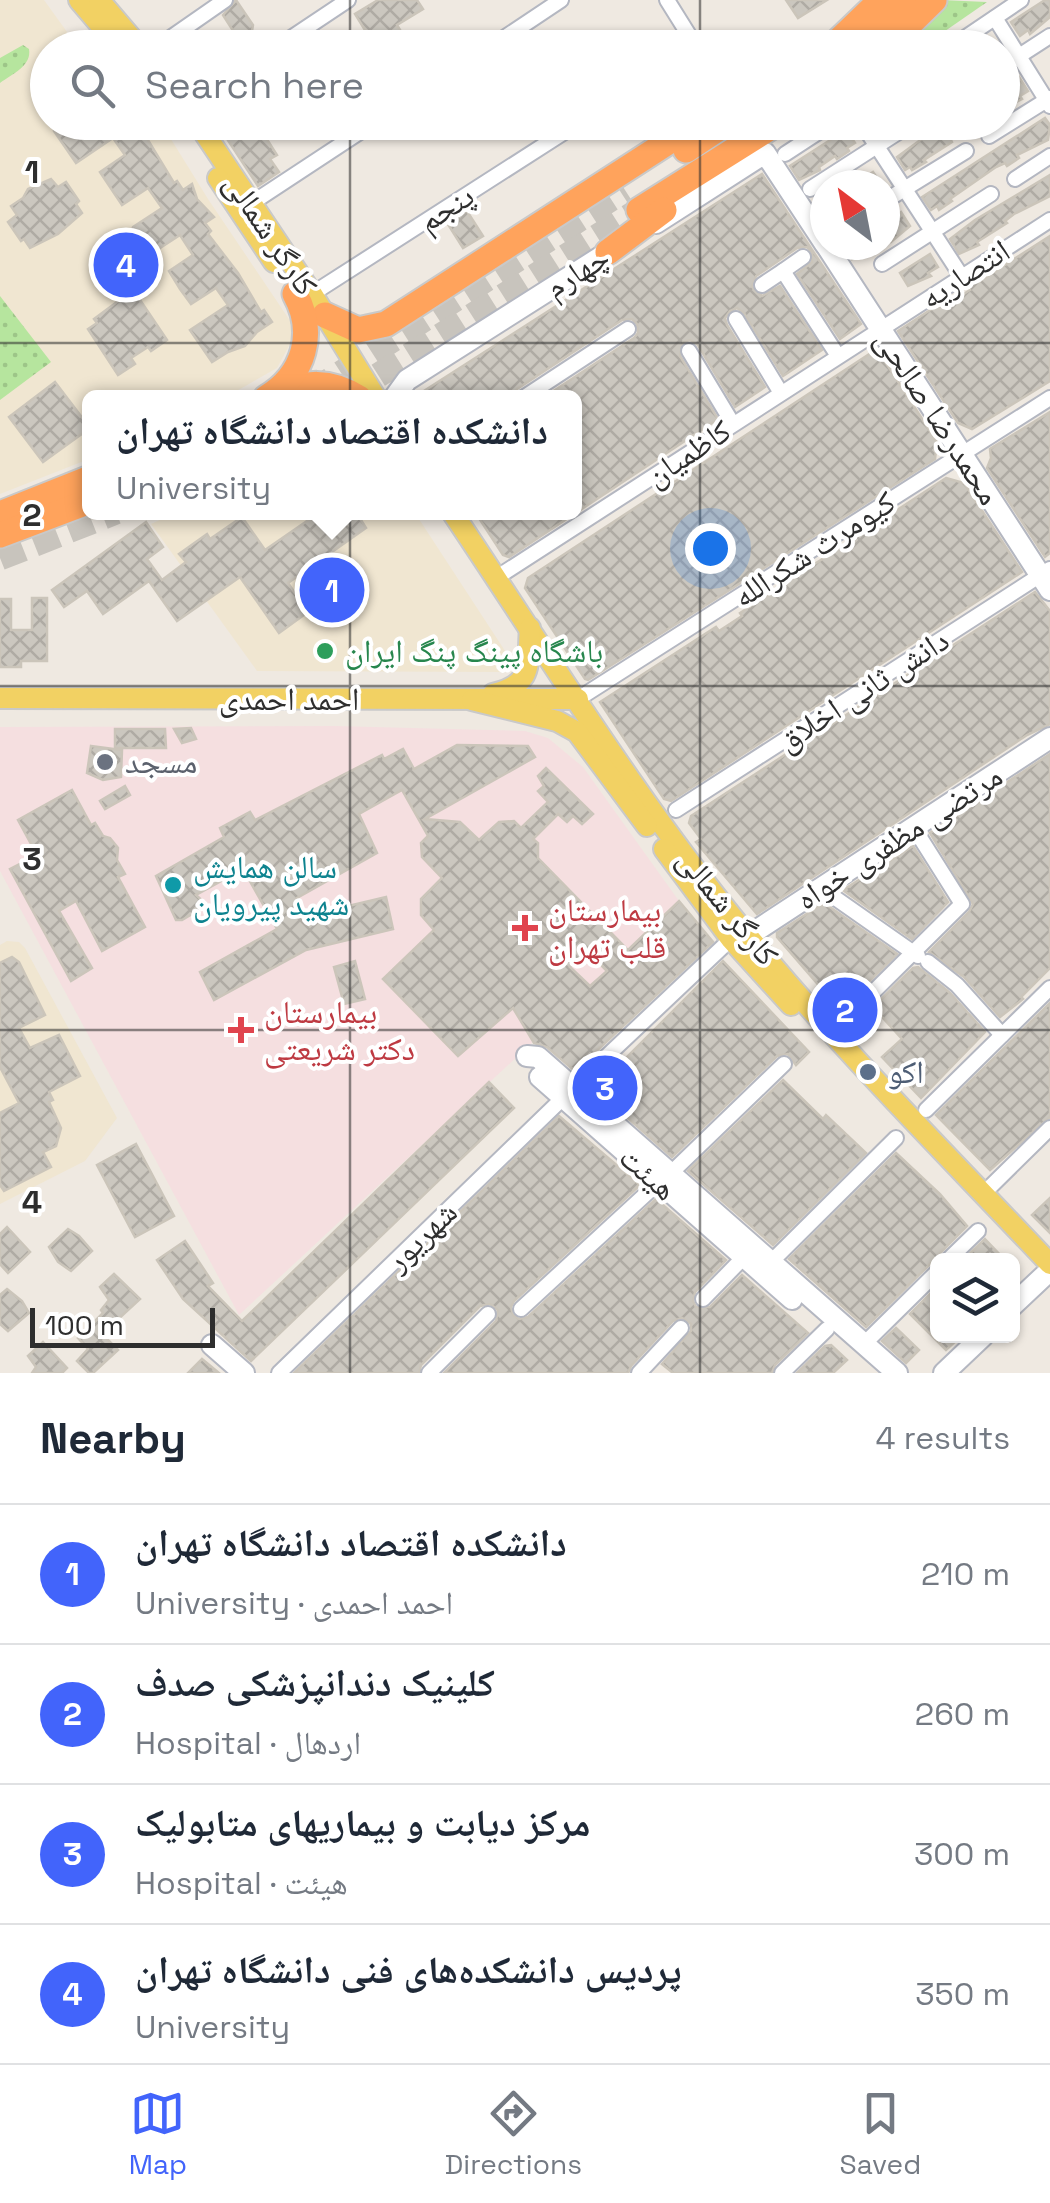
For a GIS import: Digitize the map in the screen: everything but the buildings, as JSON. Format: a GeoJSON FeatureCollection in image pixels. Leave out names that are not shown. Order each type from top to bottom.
{"type":"FeatureCollection","features":[{"type":"Feature","properties":{"kind":"highway"},"geometry":{"type":"LineString","coordinates":[[831,30],[857,0]]}},
{"type":"Feature","properties":{"kind":"highway"},"geometry":{"type":"LineString","coordinates":[[850,30],[881,0]]}},
{"type":"Feature","properties":{"kind":"highway"},"geometry":{"type":"LineString","coordinates":[[882,30],[909,0]]}},
{"type":"Feature","properties":{"kind":"highway"},"geometry":{"type":"LineString","coordinates":[[903,30],[934,0]]}},
{"type":"Feature","properties":{"kind":"highway"},"geometry":{"type":"LineString","coordinates":[[275,390],[305,351],[310,301],[355,329],[386,324],[671,140]]}},
{"type":"Feature","properties":{"kind":"highway"},"geometry":{"type":"LineString","coordinates":[[706,140],[632,200],[736,149],[763,140]]}},
{"type":"Feature","properties":{"kind":"highway"},"geometry":{"type":"LineString","coordinates":[[608,252],[709,177],[736,149]]}},
{"type":"Feature","properties":{"kind":"highway"},"geometry":{"type":"LineString","coordinates":[[286,390],[324,383],[346,390]]}},
{"type":"Feature","properties":{"kind":"highway"},"geometry":{"type":"LineString","coordinates":[[0,514],[82,481]]}},
{"type":"Feature","properties":{"kind":"highway"},"geometry":{"type":"LineString","coordinates":[[0,536],[82,504]]}},
{"type":"Feature","properties":{"kind":"main road"},"geometry":{"type":"LineString","coordinates":[[79,0],[105,30]]}},
{"type":"Feature","properties":{"kind":"main road"},"geometry":{"type":"LineString","coordinates":[[98,0],[124,30]]}},
{"type":"Feature","properties":{"kind":"main road","name":"کارگر شمالی"},"geometry":{"type":"LineString","coordinates":[[194,140],[371,390]]}},
{"type":"Feature","properties":{"kind":"main road","name":"کارگر شمالی"},"geometry":{"type":"LineString","coordinates":[[209,140],[310,301]]}},
{"type":"Feature","properties":{"kind":"main road","name":"کارگر شمالی"},"geometry":{"type":"LineString","coordinates":[[457,520],[739,938],[984,1193],[1049,1272]]}},
{"type":"Feature","properties":{"kind":"main road"},"geometry":{"type":"LineString","coordinates":[[472,700],[515,688],[524,680],[530,628]]}},
{"type":"Feature","properties":{"kind":"main road","name":"احمد احمدی"},"geometry":{"type":"LineString","coordinates":[[0,698],[578,699]]}},
{"type":"Feature","properties":{"kind":"main road","name":"کارگر شمالی"},"geometry":{"type":"LineString","coordinates":[[472,700],[558,721],[582,736],[739,938],[1049,1272]]}},
{"type":"Feature","properties":{"kind":"street"},"geometry":{"type":"LineString","coordinates":[[182,30],[225,0]]}},
{"type":"Feature","properties":{"kind":"street"},"geometry":{"type":"LineString","coordinates":[[303,30],[348,0]]}},
{"type":"Feature","properties":{"kind":"street"},"geometry":{"type":"LineString","coordinates":[[516,30],[561,0]]}},
{"type":"Feature","properties":{"kind":"street"},"geometry":{"type":"LineString","coordinates":[[667,0],[686,30]]}},
{"type":"Feature","properties":{"kind":"street"},"geometry":{"type":"LineString","coordinates":[[977,30],[1021,0]]}},
{"type":"Feature","properties":{"kind":"street"},"geometry":{"type":"LineString","coordinates":[[995,18],[1003,30]]}},
{"type":"Feature","properties":{"kind":"street"},"geometry":{"type":"LineString","coordinates":[[1020,55],[1050,36]]}},
{"type":"Feature","properties":{"kind":"street"},"geometry":{"type":"LineString","coordinates":[[1020,58],[1049,101],[1020,118]]}},
{"type":"Feature","properties":{"kind":"street"},"geometry":{"type":"LineString","coordinates":[[252,203],[348,140]]}},
{"type":"Feature","properties":{"kind":"street","name":"پنجم"},"geometry":{"type":"LineString","coordinates":[[310,301],[553,140]]}},
{"type":"Feature","properties":{"kind":"street","name":"چهارم"},"geometry":{"type":"LineString","coordinates":[[400,390],[407,380],[608,252],[768,140]]}},
{"type":"Feature","properties":{"kind":"street","name":"محمدرضا صالحی"},"geometry":{"type":"LineString","coordinates":[[773,140],[810,214]]}},
{"type":"Feature","properties":{"kind":"street"},"geometry":{"type":"LineString","coordinates":[[872,140],[962,276]]}},
{"type":"Feature","properties":{"kind":"street"},"geometry":{"type":"LineString","coordinates":[[839,170],[886,140]]}},
{"type":"Feature","properties":{"kind":"street"},"geometry":{"type":"LineString","coordinates":[[900,192],[966,151]]}},
{"type":"Feature","properties":{"kind":"street"},"geometry":{"type":"LineString","coordinates":[[1015,179],[1050,156]]}},
{"type":"Feature","properties":{"kind":"street"},"geometry":{"type":"LineString","coordinates":[[882,264],[991,194]]}},
{"type":"Feature","properties":{"kind":"street","name":"انتصاریه"},"geometry":{"type":"LineString","coordinates":[[880,328],[1050,220]]}},
{"type":"Feature","properties":{"kind":"street"},"geometry":{"type":"LineString","coordinates":[[762,285],[803,258]]}},
{"type":"Feature","properties":{"kind":"street","name":"محمدرضا صالحی"},"geometry":{"type":"LineString","coordinates":[[835,260],[1047,578]]}},
{"type":"Feature","properties":{"kind":"street"},"geometry":{"type":"LineString","coordinates":[[782,271],[838,356]]}},
{"type":"Feature","properties":{"kind":"street"},"geometry":{"type":"LineString","coordinates":[[736,319],[781,393]]}},
{"type":"Feature","properties":{"kind":"street","name":"کاظمیان"},"geometry":{"type":"LineString","coordinates":[[496,578],[880,328]]}},
{"type":"Feature","properties":{"kind":"street"},"geometry":{"type":"LineString","coordinates":[[534,390],[628,329]]}},
{"type":"Feature","properties":{"kind":"street"},"geometry":{"type":"LineString","coordinates":[[690,351],[733,424]]}},
{"type":"Feature","properties":{"kind":"street","name":"کیومرث شکرالله"},"geometry":{"type":"LineString","coordinates":[[578,699],[1050,398]]}},
{"type":"Feature","properties":{"kind":"street","name":"دانش ثانی اخلاق"},"geometry":{"type":"LineString","coordinates":[[676,810],[1047,578]]}},
{"type":"Feature","properties":{"kind":"street","name":"مرتضی مظفری خواه"},"geometry":{"type":"LineString","coordinates":[[739,938],[1050,738]]}},
{"type":"Feature","properties":{"kind":"street"},"geometry":{"type":"LineString","coordinates":[[842,1022],[920,957],[962,902],[914,828]]}},
{"type":"Feature","properties":{"kind":"street"},"geometry":{"type":"LineString","coordinates":[[821,888],[957,984],[1002,1035]]}},
{"type":"Feature","properties":{"kind":"street","name":"شهریور"},"geometry":{"type":"LineString","coordinates":[[279,1373],[568,1093],[739,938]]}},
{"type":"Feature","properties":{"kind":"street"},"geometry":{"type":"LineString","coordinates":[[926,1110],[1050,988]]}},
{"type":"Feature","properties":{"kind":"street"},"geometry":{"type":"LineString","coordinates":[[521,1309],[784,1064]]}},
{"type":"Feature","properties":{"kind":"street","name":"هیئت"},"geometry":{"type":"LineString","coordinates":[[568,1093],[897,1373]]}},
{"type":"Feature","properties":{"kind":"street"},"geometry":{"type":"LineString","coordinates":[[984,1193],[1050,1128]]}},
{"type":"Feature","properties":{"kind":"street"},"geometry":{"type":"LineString","coordinates":[[771,1262],[896,1138]]}},
{"type":"Feature","properties":{"kind":"street","name":"هیئت"},"geometry":{"type":"LineString","coordinates":[[665,1178],[744,1257],[876,1373]]}},
{"type":"Feature","properties":{"kind":"street"},"geometry":{"type":"LineString","coordinates":[[955,1253],[978,1231]]}},
{"type":"Feature","properties":{"kind":"street"},"geometry":{"type":"LineString","coordinates":[[703,1298],[744,1257]]}},
{"type":"Feature","properties":{"kind":"street"},"geometry":{"type":"LineString","coordinates":[[1020,1299],[1049,1272]]}},
{"type":"Feature","properties":{"kind":"street"},"geometry":{"type":"LineString","coordinates":[[864,1344],[930,1279]]}},
{"type":"Feature","properties":{"kind":"street"},"geometry":{"type":"LineString","coordinates":[[429,1373],[488,1314]]}},
{"type":"Feature","properties":{"kind":"street"},"geometry":{"type":"LineString","coordinates":[[649,1370],[682,1328]]}},
{"type":"Feature","properties":{"kind":"street"},"geometry":{"type":"LineString","coordinates":[[782,1373],[827,1329]]}},
{"type":"Feature","properties":{"kind":"street"},"geometry":{"type":"LineString","coordinates":[[944,1373],[975,1343]]}},
{"type":"Feature","properties":{"kind":"street"},"geometry":{"type":"LineString","coordinates":[[212,1345],[244,1373]]}},
{"type":"Feature","properties":{"kind":"shaded area"},"geometry":{"type":"Polygon","coordinates":[[[0,0],[44,0],[66,30],[30,30],[30,140],[172,140],[297,331],[277,368],[238,390],[82,390],[82,462],[0,494],[0,0]]]}},
{"type":"Feature","properties":{"kind":"shaded area"},"geometry":{"type":"Polygon","coordinates":[[[160,520],[420,520],[509,657],[505,672],[257,671],[151,524],[160,520]]]}},
{"type":"Feature","properties":{"kind":"shaded area","name":"بیمارستان دکتر شریعتی"},"geometry":{"type":"Polygon","coordinates":[[[334,726],[525,731],[548,738],[583,767],[679,901],[239,1315],[0,871],[0,727],[334,726]]]}},
{"type":"Feature","properties":{"kind":"shaded area"},"geometry":{"type":"Polygon","coordinates":[[[19,942],[25,948],[117,1118],[85,1161],[0,1204],[0,945],[19,942]]]}},
{"type":"Feature","properties":{"kind":"green space"},"geometry":{"type":"Polygon","coordinates":[[[941,0],[987,2],[947,30],[914,30],[941,0]]]}},
{"type":"Feature","properties":{"kind":"green space"},"geometry":{"type":"Polygon","coordinates":[[[23,45],[29,49],[27,60],[0,83],[0,58],[23,45]]]}},
{"type":"Feature","properties":{"kind":"green space"},"geometry":{"type":"Polygon","coordinates":[[[0,296],[51,362],[0,400],[0,296]]]}},
{"type":"Feature","properties":{"kind":"tunnel"},"geometry":{"type":"LineString","coordinates":[[315,390],[625,190]]}},
{"type":"Feature","properties":{"kind":"tunnel"},"geometry":{"type":"LineString","coordinates":[[355,390],[639,210]]}},
{"type":"Feature","properties":{"kind":"tunnel"},"geometry":{"type":"LineString","coordinates":[[0,558],[96,520]]}},
{"type":"Feature","properties":{"kind":"place","name":"پردیس دانشکده‌های فنی دانشگاه تهران"},"geometry":{"type":"Point","coordinates":[126,265]}},
{"type":"Feature","properties":{"kind":"place","name":"دانشکده اقتصاد دانشگاه تهران"},"geometry":{"type":"Point","coordinates":[332,590]}},
{"type":"Feature","properties":{"kind":"place","name":"باشگاه پینگ پنگ ایران"},"geometry":{"type":"Point","coordinates":[325,651]}},
{"type":"Feature","properties":{"kind":"place","name":"مسجد"},"geometry":{"type":"Point","coordinates":[105,762]}},
{"type":"Feature","properties":{"kind":"place","name":"سالن همایش شهید پیرویان"},"geometry":{"type":"Point","coordinates":[173,885]}},
{"type":"Feature","properties":{"kind":"place","name":"بیمارستان قلب تهران"},"geometry":{"type":"Point","coordinates":[525,928]}},
{"type":"Feature","properties":{"kind":"place","name":"کلینیک دندانپزشکی صدف"},"geometry":{"type":"Point","coordinates":[845,1010]}},
{"type":"Feature","properties":{"kind":"place","name":"بیمارستان دکتر شریعتی"},"geometry":{"type":"Point","coordinates":[241,1030]}},
{"type":"Feature","properties":{"kind":"place","name":"اکو"},"geometry":{"type":"Point","coordinates":[868,1072]}},
{"type":"Feature","properties":{"kind":"place","name":"مرکز دیابت و بیماریهای متابولیک"},"geometry":{"type":"Point","coordinates":[605,1088]}}]}
